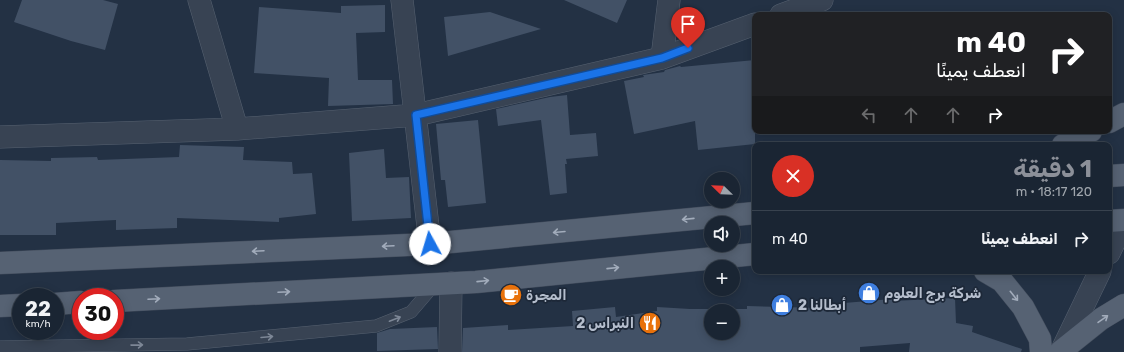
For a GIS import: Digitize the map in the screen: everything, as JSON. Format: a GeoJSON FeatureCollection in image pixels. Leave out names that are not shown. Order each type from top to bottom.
{"type":"FeatureCollection","features":[{"type":"Feature","properties":{"kind":"main road"},"geometry":{"type":"LineString","coordinates":[[1112,120],[1124,114]]}},
{"type":"Feature","properties":{"kind":"main road"},"geometry":{"type":"LineString","coordinates":[[1069,142],[1085,134]]}},
{"type":"Feature","properties":{"kind":"main road"},"geometry":{"type":"LineString","coordinates":[[1112,176],[1124,175]]}},
{"type":"Feature","properties":{"kind":"main road"},"geometry":{"type":"LineString","coordinates":[[0,263],[430,244],[752,213]]}},
{"type":"Feature","properties":{"kind":"main road"},"geometry":{"type":"LineString","coordinates":[[1112,221],[1124,221]]}},
{"type":"Feature","properties":{"kind":"main road"},"geometry":{"type":"LineString","coordinates":[[124,300],[443,284],[752,254]]}},
{"type":"Feature","properties":{"kind":"main road"},"geometry":{"type":"LineString","coordinates":[[990,274],[1002,281],[1023,308],[1040,339],[1055,352],[1101,319],[1124,305]]}},
{"type":"Feature","properties":{"kind":"main road"},"geometry":{"type":"LineString","coordinates":[[0,306],[12,305]]}},
{"type":"Feature","properties":{"kind":"street"},"geometry":{"type":"LineString","coordinates":[[199,0],[237,129]]}},
{"type":"Feature","properties":{"kind":"street"},"geometry":{"type":"LineString","coordinates":[[402,0],[430,244]]}},
{"type":"Feature","properties":{"kind":"street"},"geometry":{"type":"LineString","coordinates":[[662,58],[669,0]]}},
{"type":"Feature","properties":{"kind":"street"},"geometry":{"type":"LineString","coordinates":[[789,12],[822,0]]}},
{"type":"Feature","properties":{"kind":"street"},"geometry":{"type":"LineString","coordinates":[[2,134],[237,129],[416,115],[662,58],[752,25]]}},
{"type":"Feature","properties":{"kind":"street"},"geometry":{"type":"LineString","coordinates":[[1112,246],[1124,221]]}},
{"type":"Feature","properties":{"kind":"street"},"geometry":{"type":"LineString","coordinates":[[1055,352],[1098,274]]}},
{"type":"Feature","properties":{"kind":"street"},"geometry":{"type":"LineString","coordinates":[[443,284],[450,352]]}},
{"type":"Feature","properties":{"kind":"lane"},"geometry":{"type":"LineString","coordinates":[[0,347],[187,344],[376,326],[411,312],[443,284]]}},
{"type":"Feature","properties":{"kind":"building"},"geometry":{"type":"Polygon","coordinates":[[[22,0],[103,0],[118,4],[105,50],[71,41],[14,22],[22,0]]]}},
{"type":"Feature","properties":{"kind":"building"},"geometry":{"type":"Polygon","coordinates":[[[564,0],[627,0],[617,23],[564,0]]]}},
{"type":"Feature","properties":{"kind":"building"},"geometry":{"type":"Polygon","coordinates":[[[385,5],[385,32],[356,33],[358,80],[392,80],[393,104],[328,106],[329,78],[254,73],[259,7],[341,13],[341,6],[385,5]]]}},
{"type":"Feature","properties":{"kind":"building"},"geometry":{"type":"Polygon","coordinates":[[[490,12],[541,29],[448,56],[444,17],[490,12]]]}},
{"type":"Feature","properties":{"kind":"building"},"geometry":{"type":"Polygon","coordinates":[[[752,60],[752,134],[755,134],[755,142],[752,142],[752,144],[698,150],[695,121],[634,134],[624,81],[644,77],[643,75],[664,72],[665,70],[681,67],[752,60]]]}},
{"type":"Feature","properties":{"kind":"building"},"geometry":{"type":"Polygon","coordinates":[[[567,95],[570,135],[596,133],[598,156],[566,159],[567,193],[550,195],[541,120],[498,126],[496,109],[550,97],[567,95]]]}},
{"type":"Feature","properties":{"kind":"building"},"geometry":{"type":"Polygon","coordinates":[[[478,120],[486,203],[448,207],[445,180],[441,180],[436,124],[478,120]]]}},
{"type":"Feature","properties":{"kind":"building"},"geometry":{"type":"Polygon","coordinates":[[[180,145],[244,147],[243,160],[292,162],[293,174],[312,173],[316,214],[279,218],[279,222],[177,218],[177,228],[116,230],[116,220],[56,223],[56,235],[0,235],[0,160],[51,161],[51,158],[97,157],[98,160],[179,157],[180,145]]]}},
{"type":"Feature","properties":{"kind":"building"},"geometry":{"type":"Polygon","coordinates":[[[384,149],[386,178],[409,177],[411,218],[352,221],[349,153],[384,149]]]}},
{"type":"Feature","properties":{"kind":"building"},"geometry":{"type":"Polygon","coordinates":[[[955,298],[956,323],[973,326],[972,332],[1022,349],[1021,352],[909,352],[910,343],[860,347],[860,352],[462,352],[463,328],[508,325],[508,330],[573,326],[572,311],[615,307],[616,317],[657,311],[657,307],[704,309],[704,340],[740,340],[740,309],[747,309],[747,306],[821,308],[820,305],[892,299],[892,301],[955,298]]]}},
{"type":"Feature","properties":{"kind":"building"},"geometry":{"type":"Polygon","coordinates":[[[437,327],[438,349],[377,351],[377,333],[390,329],[437,327]]]}},
{"type":"Feature","properties":{"kind":"place","name":"شركة برج العلوم"},"geometry":{"type":"Point","coordinates":[869,293]}},
{"type":"Feature","properties":{"kind":"place","name":"المجرة"},"geometry":{"type":"Point","coordinates":[511,295]}},
{"type":"Feature","properties":{"kind":"place","name":"أبطالنا 2"},"geometry":{"type":"Point","coordinates":[782,305]}},
{"type":"Feature","properties":{"kind":"place","name":"النبراس 2"},"geometry":{"type":"Point","coordinates":[650,323]}},
{"type":"Feature","properties":{"kind":"route"},"geometry":{"type":"LineString","coordinates":[[430,244],[416,115],[662,58],[688,48]]}}]}
